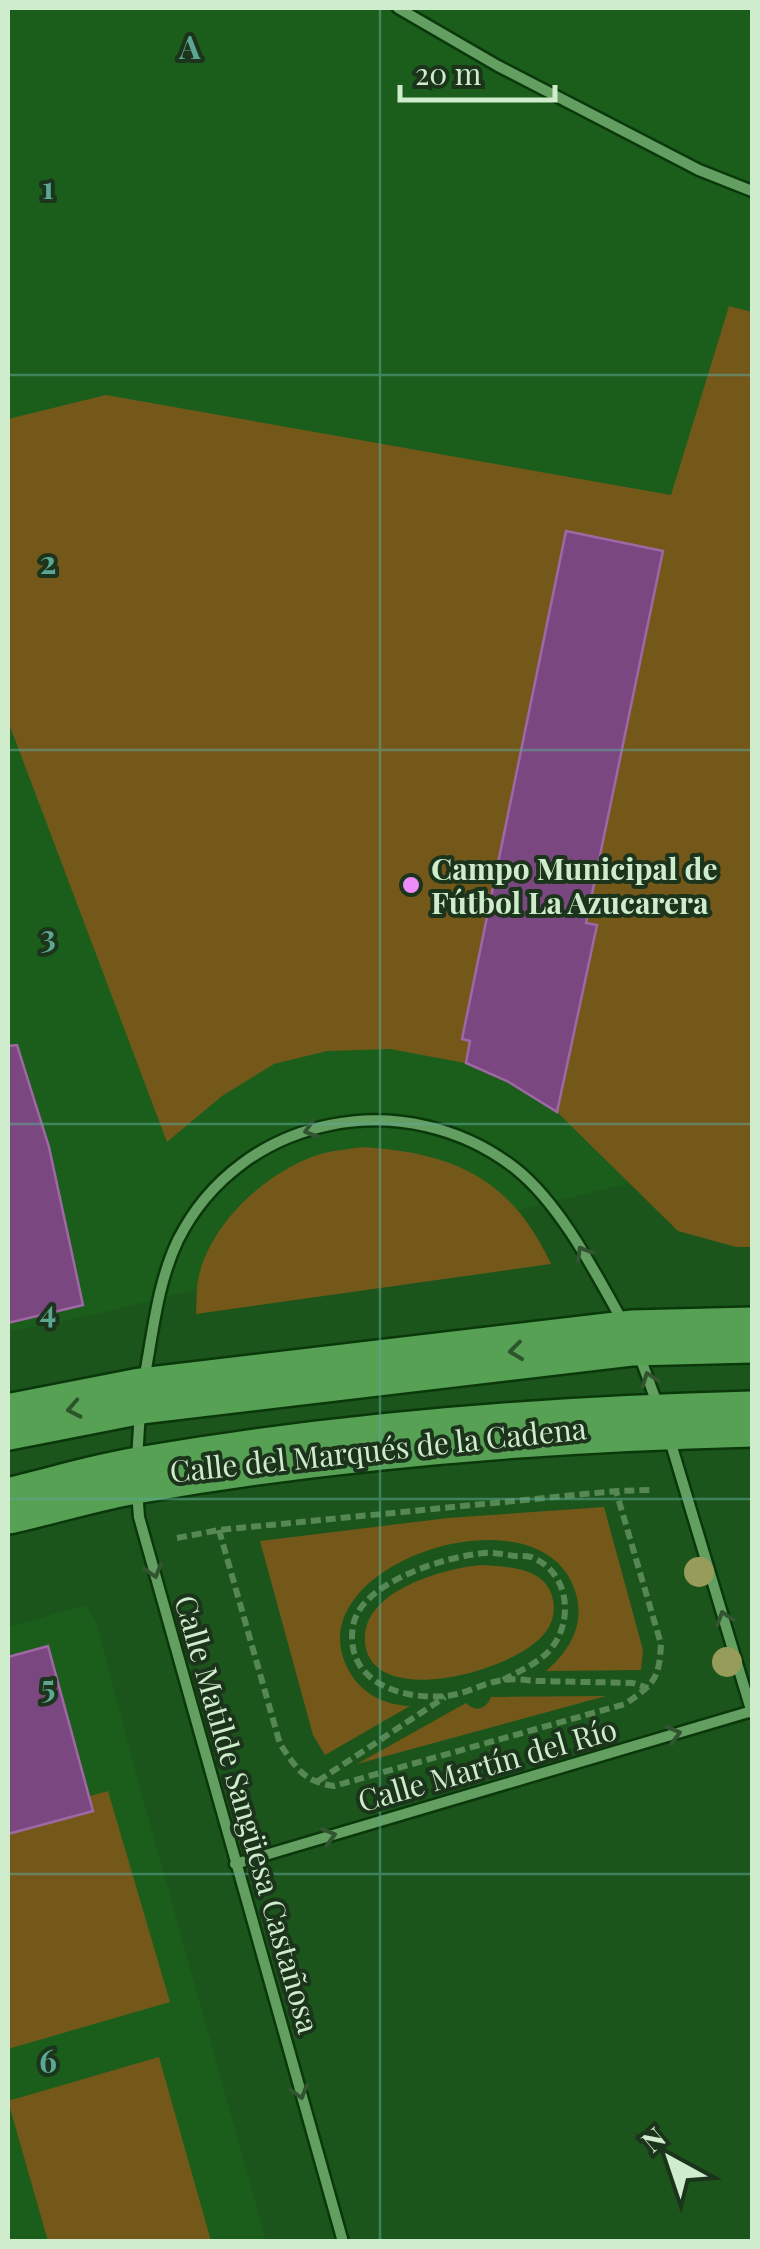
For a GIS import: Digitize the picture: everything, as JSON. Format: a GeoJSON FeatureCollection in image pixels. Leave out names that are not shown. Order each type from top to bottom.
{"type":"FeatureCollection","features":[{"type":"Feature","properties":{"kind":"main road"},"geometry":{"type":"LineString","coordinates":[[8,1422],[141,1396],[632,1338],[752,1335]]}},
{"type":"Feature","properties":{"kind":"main road","name":"Calle del Marqués de la Cadena"},"geometry":{"type":"LineString","coordinates":[[8,1506],[136,1475],[254,1457],[520,1430],[752,1419]]}},
{"type":"Feature","properties":{"kind":"street"},"geometry":{"type":"LineString","coordinates":[[398,8],[498,66],[666,153],[752,191]]}},
{"type":"Feature","properties":{"kind":"street","name":"Calle Matilde Sangüesa Castañosa"},"geometry":{"type":"LineString","coordinates":[[343,2242],[138,1517],[136,1475],[141,1396],[156,1310],[178,1241],[210,1194],[266,1150],[310,1128],[348,1122],[378,1120],[434,1127],[460,1136],[518,1170],[568,1230],[632,1338],[685,1489],[752,1712]]}},
{"type":"Feature","properties":{"kind":"street","name":"Calle Martín del Río"},"geometry":{"type":"LineString","coordinates":[[235,1864],[752,1712]]}},
{"type":"Feature","properties":{"kind":"path"},"geometry":{"type":"LineString","coordinates":[[146,1544],[218,1530],[616,1491],[685,1489]]}},
{"type":"Feature","properties":{"kind":"path"},"geometry":{"type":"LineString","coordinates":[[218,1530],[280,1744],[296,1769],[316,1783],[334,1786],[625,1704],[649,1688],[660,1669],[660,1644],[616,1491]]}},
{"type":"Feature","properties":{"kind":"path"},"geometry":{"type":"LineString","coordinates":[[316,1783],[446,1696],[503,1680],[534,1663],[552,1647],[566,1621],[566,1597],[553,1572],[531,1557],[488,1553],[444,1559],[394,1581],[367,1600],[354,1620],[351,1643],[359,1666],[375,1684],[406,1694],[446,1696]]}},
{"type":"Feature","properties":{"kind":"path"},"geometry":{"type":"LineString","coordinates":[[503,1680],[633,1683],[649,1688]]}},
{"type":"Feature","properties":{"kind":"shaded area"},"geometry":{"type":"Polygon","coordinates":[[[8,8],[752,8],[752,1176],[629,1183],[101,1313],[8,1332],[8,8]]]}},
{"type":"Feature","properties":{"kind":"shaded area","name":"Campo Municipal de Fútbol La Azucarera"},"geometry":{"type":"Polygon","coordinates":[[[729,306],[752,312],[752,1247],[736,1247],[678,1231],[557,1112],[507,1081],[465,1063],[390,1049],[327,1051],[274,1064],[222,1096],[167,1142],[8,721],[8,419],[106,395],[671,495],[729,306]]]}},
{"type":"Feature","properties":{"kind":"shaded area"},"geometry":{"type":"Polygon","coordinates":[[[363,1147],[425,1156],[476,1176],[518,1210],[551,1264],[196,1314],[198,1280],[206,1254],[217,1234],[247,1199],[265,1183],[304,1160],[363,1147]]]}},
{"type":"Feature","properties":{"kind":"shaded area"},"geometry":{"type":"Polygon","coordinates":[[[604,1507],[643,1650],[641,1670],[546,1671],[569,1645],[578,1614],[575,1591],[553,1559],[517,1543],[474,1541],[428,1550],[387,1570],[355,1598],[341,1631],[348,1669],[359,1685],[382,1700],[410,1706],[325,1755],[313,1735],[260,1541],[448,1518],[604,1507]]]}},
{"type":"Feature","properties":{"kind":"shaded area"},"geometry":{"type":"Polygon","coordinates":[[[482,1565],[527,1572],[545,1583],[554,1606],[552,1621],[531,1646],[487,1667],[435,1679],[389,1674],[374,1664],[366,1651],[365,1636],[369,1620],[379,1606],[410,1584],[482,1565]]]}},
{"type":"Feature","properties":{"kind":"shaded area"},"geometry":{"type":"Polygon","coordinates":[[[86,1605],[97,1624],[266,2241],[8,2242],[8,1627],[86,1605]]]}},
{"type":"Feature","properties":{"kind":"shaded area"},"geometry":{"type":"Polygon","coordinates":[[[606,1696],[357,1764],[466,1703],[477,1709],[484,1707],[491,1697],[606,1696]]]}},
{"type":"Feature","properties":{"kind":"shaded area"},"geometry":{"type":"Polygon","coordinates":[[[108,1791],[170,2002],[8,2049],[8,1819],[108,1791]]]}},
{"type":"Feature","properties":{"kind":"shaded area"},"geometry":{"type":"Polygon","coordinates":[[[159,2057],[211,2241],[48,2241],[8,2101],[159,2057]]]}},
{"type":"Feature","properties":{"kind":"building"},"geometry":{"type":"Polygon","coordinates":[[[566,531],[663,551],[586,923],[597,925],[557,1112],[507,1081],[466,1063],[470,1041],[462,1039],[566,531]]]}},
{"type":"Feature","properties":{"kind":"building"},"geometry":{"type":"Polygon","coordinates":[[[17,1045],[49,1147],[83,1305],[8,1323],[8,1046],[17,1045]]]}},
{"type":"Feature","properties":{"kind":"building"},"geometry":{"type":"Polygon","coordinates":[[[48,1646],[93,1811],[8,1834],[8,1657],[48,1646]]]}},
{"type":"Feature","properties":{"kind":"place","name":"Campo Municipal de Fútbol La Azucarera"},"geometry":{"type":"Point","coordinates":[411,885]}}]}
